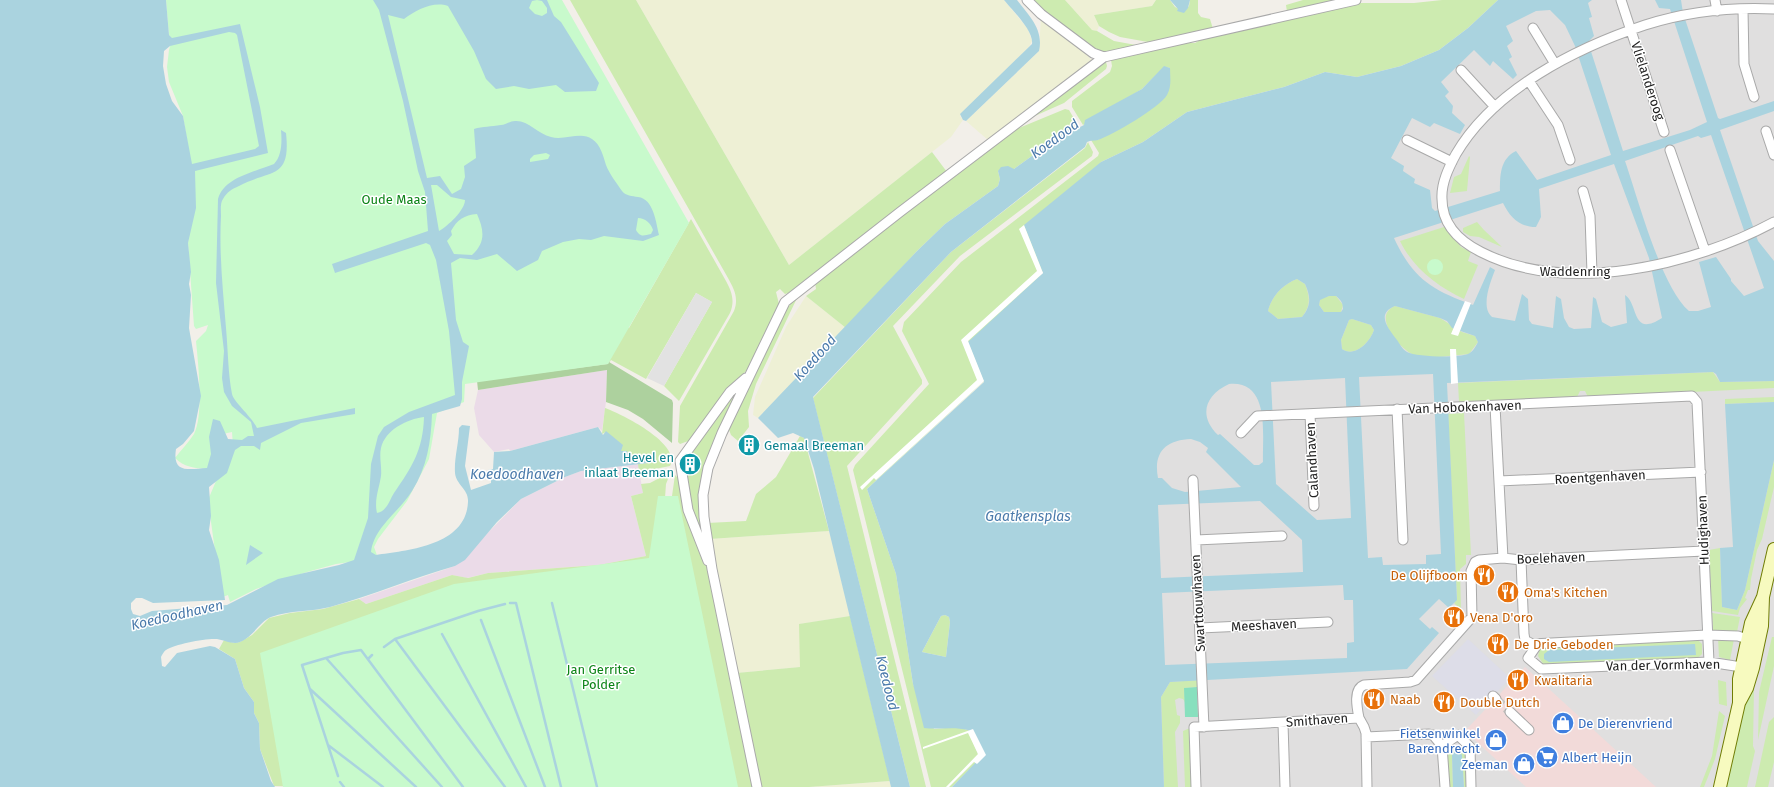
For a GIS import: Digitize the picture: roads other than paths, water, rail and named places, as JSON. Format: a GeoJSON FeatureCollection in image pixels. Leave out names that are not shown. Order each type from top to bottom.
{"type":"FeatureCollection","features":[{"type":"Feature","properties":{"kind":"street"},"geometry":{"type":"LineString","coordinates":[[1027,0],[1042,14],[1093,53],[1104,57]]}},
{"type":"Feature","properties":{"kind":"street"},"geometry":{"type":"LineString","coordinates":[[757,787],[712,569],[704,517],[703,495],[704,481],[722,432],[785,302],[905,208],[1104,57],[1356,0]]}},
{"type":"Feature","properties":{"kind":"street"},"geometry":{"type":"LineString","coordinates":[[1621,0],[1631,30]]}},
{"type":"Feature","properties":{"kind":"street"},"geometry":{"type":"LineString","coordinates":[[1715,0],[1717,11]]}},
{"type":"Feature","properties":{"kind":"street"},"geometry":{"type":"LineString","coordinates":[[1743,9],[1744,64],[1754,97]]}},
{"type":"Feature","properties":{"kind":"street","name":"Waddenring"},"geometry":{"type":"LineString","coordinates":[[1774,9],[1717,11],[1673,18],[1631,30],[1577,52],[1555,64],[1495,106],[1469,134],[1452,162],[1442,191],[1443,209],[1447,221],[1452,231],[1466,244],[1510,264],[1549,273],[1592,272],[1660,264],[1706,252],[1774,222]]}},
{"type":"Feature","properties":{"kind":"street"},"geometry":{"type":"LineString","coordinates":[[1533,28],[1555,64]]}},
{"type":"Feature","properties":{"kind":"street","name":"Vlielanderoog"},"geometry":{"type":"LineString","coordinates":[[1631,30],[1664,132]]}},
{"type":"Feature","properties":{"kind":"street"},"geometry":{"type":"LineString","coordinates":[[1461,70],[1495,106]]}},
{"type":"Feature","properties":{"kind":"street"},"geometry":{"type":"LineString","coordinates":[[1529,81],[1558,125],[1570,160]]}},
{"type":"Feature","properties":{"kind":"street"},"geometry":{"type":"LineString","coordinates":[[1766,131],[1774,155]]}},
{"type":"Feature","properties":{"kind":"street"},"geometry":{"type":"LineString","coordinates":[[1407,140],[1452,162]]}},
{"type":"Feature","properties":{"kind":"street"},"geometry":{"type":"LineString","coordinates":[[1670,150],[1706,252]]}},
{"type":"Feature","properties":{"kind":"street"},"geometry":{"type":"LineString","coordinates":[[1583,191],[1590,216],[1592,272]]}},
{"type":"Feature","properties":{"kind":"street"},"geometry":{"type":"LineString","coordinates":[[712,569],[700,544],[688,510],[680,461],[730,392],[748,376]]}},
{"type":"Feature","properties":{"kind":"street","name":"Van Hobokenhaven"},"geometry":{"type":"LineString","coordinates":[[1241,434],[1255,417],[1260,416],[1692,396],[1695,398]]}},
{"type":"Feature","properties":{"kind":"street","name":"Hudighaven"},"geometry":{"type":"LineString","coordinates":[[1695,398],[1709,662]]}},
{"type":"Feature","properties":{"kind":"street","name":"Boelehaven"},"geometry":{"type":"LineString","coordinates":[[1495,406],[1503,558],[1521,560],[1704,551]]}},
{"type":"Feature","properties":{"kind":"street"},"geometry":{"type":"LineString","coordinates":[[1397,409],[1403,540]]}},
{"type":"Feature","properties":{"kind":"street","name":"Calandhaven"},"geometry":{"type":"LineString","coordinates":[[1310,414],[1314,506]]}},
{"type":"Feature","properties":{"kind":"street","name":"Roentgenhaven"},"geometry":{"type":"LineString","coordinates":[[1499,481],[1700,472]]}},
{"type":"Feature","properties":{"kind":"street","name":"Swarttouwhaven"},"geometry":{"type":"LineString","coordinates":[[1193,484],[1204,726]]}},
{"type":"Feature","properties":{"kind":"street"},"geometry":{"type":"LineString","coordinates":[[1196,540],[1282,536]]}},
{"type":"Feature","properties":{"kind":"street"},"geometry":{"type":"LineString","coordinates":[[1720,786],[1739,703],[1738,686],[1747,668],[1753,641],[1752,619],[1763,597],[1774,549]]}},
{"type":"Feature","properties":{"kind":"street"},"geometry":{"type":"LineString","coordinates":[[1359,718],[1357,692],[1359,687],[1364,685],[1410,682],[1416,680],[1472,617],[1471,572],[1475,562],[1479,560],[1503,558]]}},
{"type":"Feature","properties":{"kind":"street"},"geometry":{"type":"LineString","coordinates":[[1521,560],[1524,638],[1529,643],[1537,645]]}},
{"type":"Feature","properties":{"kind":"street","name":"Meeshaven"},"geometry":{"type":"LineString","coordinates":[[1200,628],[1328,622]]}},
{"type":"Feature","properties":{"kind":"street","name":"Van der Vormhaven"},"geometry":{"type":"LineString","coordinates":[[1747,668],[1719,662],[1709,662],[1542,669],[1528,658],[1537,645],[1707,635],[1738,636],[1753,641]]}},
{"type":"Feature","properties":{"kind":"street"},"geometry":{"type":"LineString","coordinates":[[1510,712],[1529,730]]}},
{"type":"Feature","properties":{"kind":"street","name":"Smithaven"},"geometry":{"type":"LineString","coordinates":[[1204,726],[1359,718],[1364,727],[1366,738],[1367,787]]}},
{"type":"Feature","properties":{"kind":"street"},"geometry":{"type":"LineString","coordinates":[[1283,723],[1286,787]]}},
{"type":"Feature","properties":{"kind":"street"},"geometry":{"type":"LineString","coordinates":[[1196,787],[1194,727],[1204,726]]}},
{"type":"Feature","properties":{"kind":"street"},"geometry":{"type":"LineString","coordinates":[[1366,738],[1433,735],[1442,746],[1445,787]]}},
{"type":"Feature","properties":{"kind":"street"},"geometry":{"type":"LineString","coordinates":[[1442,746],[1458,735],[1470,748],[1471,787]]}},
{"type":"Feature","properties":{"kind":"water","name":"Koedoodhaven"},"geometry":{"type":"Polygon","coordinates":[[[0,0],[166,0],[169,35],[172,38],[240,24],[260,107],[268,153],[195,171],[196,208],[188,243],[191,272],[189,284],[191,295],[189,328],[201,396],[194,431],[183,444],[176,449],[175,457],[179,466],[188,469],[207,468],[211,454],[209,437],[213,419],[220,421],[228,439],[242,440],[248,436],[254,436],[251,422],[232,406],[224,392],[222,378],[224,351],[216,283],[218,199],[221,192],[233,180],[274,164],[277,161],[280,153],[281,130],[286,133],[287,148],[282,166],[276,171],[232,190],[226,194],[221,203],[222,272],[232,394],[257,428],[355,408],[355,414],[301,423],[261,443],[260,450],[254,446],[241,446],[235,450],[227,473],[209,487],[211,516],[209,530],[219,560],[225,600],[153,603],[142,598],[136,598],[131,603],[131,609],[133,614],[140,616],[152,611],[227,605],[278,579],[339,565],[354,560],[368,518],[371,464],[378,436],[384,427],[409,412],[455,395],[449,331],[436,260],[430,245],[426,243],[335,273],[332,264],[428,231],[425,192],[418,171],[403,101],[379,10],[373,0],[537,0],[547,0],[554,16],[561,22],[599,83],[596,91],[565,92],[556,85],[529,89],[514,86],[496,89],[486,79],[474,51],[448,6],[436,5],[425,7],[404,19],[388,15],[427,178],[440,176],[452,194],[461,189],[465,177],[464,166],[476,158],[474,129],[477,128],[503,125],[513,121],[520,121],[551,137],[588,137],[595,141],[600,147],[607,168],[622,191],[627,195],[638,197],[648,202],[655,218],[659,235],[643,241],[604,236],[591,240],[579,239],[563,242],[542,251],[538,260],[517,271],[497,254],[477,260],[460,258],[451,263],[456,320],[463,342],[469,346],[462,382],[462,399],[460,406],[432,414],[431,434],[425,463],[421,473],[407,499],[382,527],[373,543],[371,552],[376,555],[404,551],[433,543],[446,537],[457,528],[465,517],[468,498],[455,473],[459,428],[462,425],[470,426],[465,466],[471,490],[491,483],[491,476],[488,470],[493,469],[494,452],[510,451],[598,427],[603,435],[606,431],[623,445],[621,451],[627,451],[628,455],[648,456],[648,463],[581,471],[565,477],[521,499],[497,522],[465,560],[455,566],[330,607],[286,613],[271,617],[263,622],[249,637],[237,643],[217,639],[206,639],[183,644],[165,651],[161,657],[162,666],[165,667],[177,653],[210,646],[215,647],[235,659],[244,688],[254,702],[254,713],[259,723],[260,749],[271,781],[275,787],[0,787],[0,0]],[[532,1],[529,8],[535,14],[542,16],[547,13],[547,8],[542,1],[532,1]],[[229,32],[170,46],[164,51],[163,66],[166,84],[172,101],[183,116],[192,164],[255,149],[259,146],[237,35],[235,33],[229,32]],[[546,153],[534,155],[530,159],[530,162],[548,159],[550,155],[546,153]],[[431,185],[439,231],[459,213],[465,200],[451,197],[437,185],[431,185]],[[477,214],[461,219],[456,224],[451,231],[452,235],[447,241],[454,254],[472,255],[482,241],[481,225],[477,214]],[[638,218],[637,232],[640,235],[646,235],[651,234],[653,230],[647,221],[638,218]],[[424,417],[411,420],[398,426],[383,442],[380,451],[381,476],[376,499],[377,513],[383,510],[387,505],[406,475],[419,449],[424,417]]]}},
{"type":"Feature","properties":{"kind":"water"},"geometry":{"type":"Polygon","coordinates":[[[1004,0],[1017,0],[1031,17],[1039,36],[1039,51],[966,121],[963,120],[960,114],[1032,44],[1030,33],[1004,0]]]}},
{"type":"Feature","properties":{"kind":"water"},"geometry":{"type":"Polygon","coordinates":[[[1170,0],[1190,0],[1188,8],[1184,13],[1177,11],[1178,9],[1170,0]]]}},
{"type":"Feature","properties":{"kind":"water","name":"Gaatkensplas"},"geometry":{"type":"Polygon","coordinates":[[[1498,0],[1592,0],[1588,3],[1592,17],[1589,18],[1594,36],[1588,42],[1623,151],[1690,130],[1707,122],[1670,9],[1659,8],[1655,0],[1681,0],[1683,13],[1718,118],[1720,119],[1774,101],[1774,111],[1720,130],[1758,241],[1774,261],[1774,381],[1720,382],[1716,374],[1713,372],[1447,383],[1457,600],[1449,608],[1439,599],[1419,619],[1430,629],[1432,627],[1439,633],[1407,669],[1170,682],[1161,697],[1164,787],[952,787],[980,758],[968,730],[957,728],[924,728],[913,684],[896,574],[867,489],[984,382],[968,342],[1043,273],[1024,225],[1101,162],[1143,142],[1187,112],[1284,87],[1325,72],[1357,77],[1401,66],[1439,50],[1468,28],[1498,0]],[[1550,10],[1536,11],[1506,26],[1513,41],[1507,46],[1512,57],[1509,59],[1517,75],[1513,79],[1493,61],[1490,66],[1474,50],[1441,82],[1449,92],[1445,96],[1453,106],[1452,113],[1465,125],[1460,134],[1434,123],[1430,127],[1412,118],[1391,158],[1404,166],[1403,171],[1415,179],[1414,183],[1430,190],[1432,208],[1435,211],[1500,191],[1500,179],[1504,163],[1511,154],[1516,151],[1537,180],[1611,155],[1575,46],[1565,25],[1550,10]],[[1711,135],[1701,138],[1698,136],[1625,161],[1651,241],[1660,263],[1669,283],[1689,311],[1698,311],[1711,307],[1699,262],[1716,257],[1731,281],[1744,296],[1764,288],[1711,135]],[[1614,164],[1539,189],[1541,217],[1536,227],[1530,227],[1520,223],[1512,217],[1503,203],[1394,238],[1409,264],[1425,281],[1446,294],[1473,305],[1490,267],[1495,270],[1489,287],[1487,301],[1487,307],[1492,317],[1515,321],[1522,294],[1528,299],[1529,320],[1532,324],[1553,328],[1556,296],[1561,299],[1564,318],[1569,327],[1574,329],[1591,328],[1593,297],[1596,299],[1602,322],[1611,327],[1627,323],[1625,295],[1629,299],[1640,322],[1645,324],[1652,323],[1662,318],[1649,258],[1614,164]],[[1297,279],[1287,284],[1275,296],[1268,311],[1278,319],[1302,317],[1307,309],[1309,301],[1305,284],[1297,279]],[[1329,296],[1320,300],[1319,305],[1324,312],[1341,312],[1343,305],[1336,296],[1329,296]],[[1395,306],[1389,309],[1385,317],[1388,327],[1401,346],[1407,352],[1412,354],[1437,356],[1463,355],[1471,352],[1478,342],[1475,336],[1452,328],[1447,321],[1440,318],[1395,306]],[[1352,319],[1349,320],[1341,340],[1342,349],[1352,352],[1366,344],[1374,330],[1371,325],[1352,319]],[[1433,374],[1359,377],[1368,558],[1382,557],[1383,565],[1426,564],[1426,555],[1441,554],[1433,374]],[[1345,378],[1271,382],[1276,484],[1317,520],[1351,518],[1345,378]],[[1229,384],[1214,394],[1210,400],[1206,413],[1212,428],[1218,435],[1220,434],[1254,465],[1259,465],[1263,462],[1263,425],[1261,412],[1258,400],[1252,391],[1242,385],[1229,384]],[[1191,439],[1182,440],[1168,445],[1160,454],[1157,469],[1158,478],[1162,478],[1172,488],[1185,492],[1241,487],[1206,452],[1208,448],[1200,442],[1191,439]],[[1260,501],[1158,505],[1161,578],[1303,572],[1302,540],[1260,501]],[[1343,585],[1162,593],[1165,665],[1347,658],[1347,643],[1354,642],[1353,600],[1344,600],[1343,585]],[[945,615],[941,616],[922,652],[946,657],[950,622],[949,617],[945,615]]]}},
{"type":"Feature","properties":{"kind":"water"},"geometry":{"type":"Polygon","coordinates":[[[1164,66],[1170,68],[1170,88],[1163,100],[1136,120],[1114,133],[1098,140],[1087,142],[1085,147],[951,252],[813,397],[910,787],[891,787],[814,469],[804,438],[793,433],[778,438],[758,418],[917,251],[945,224],[998,186],[1000,179],[998,171],[1001,167],[1008,166],[1014,169],[1072,127],[1078,128],[1084,125],[1085,120],[1142,89],[1164,66]]]}},
{"type":"Feature","properties":{"kind":"water"},"geometry":{"type":"Polygon","coordinates":[[[1774,402],[1774,460],[1745,590],[1737,610],[1722,607],[1720,548],[1733,547],[1725,404],[1774,402]]]}},
{"type":"Feature","properties":{"kind":"water"},"geometry":{"type":"Polygon","coordinates":[[[250,545],[263,553],[246,565],[250,545]]]}},
{"type":"Feature","properties":{"kind":"water"},"geometry":{"type":"Polygon","coordinates":[[[1695,644],[1696,655],[1549,662],[1544,659],[1544,654],[1549,650],[1695,644]]]}},
{"type":"Feature","properties":{"kind":"water"},"geometry":{"type":"Polygon","coordinates":[[[1455,751],[1459,751],[1462,755],[1464,787],[1453,787],[1452,755],[1455,751]]]}},
{"type":"Feature","properties":{"kind":"waterway"},"geometry":{"type":"LineString","coordinates":[[510,603],[516,603],[561,787]]}},
{"type":"Feature","properties":{"kind":"waterway"},"geometry":{"type":"LineString","coordinates":[[552,603],[597,787]]}},
{"type":"Feature","properties":{"kind":"waterway"},"geometry":{"type":"LineString","coordinates":[[505,604],[478,611],[395,639],[505,787]]}},
{"type":"Feature","properties":{"kind":"waterway"},"geometry":{"type":"LineString","coordinates":[[481,620],[545,787]]}},
{"type":"Feature","properties":{"kind":"waterway"},"geometry":{"type":"LineString","coordinates":[[442,634],[526,787]]}},
{"type":"Feature","properties":{"kind":"waterway"},"geometry":{"type":"LineString","coordinates":[[384,647],[395,639]]}},
{"type":"Feature","properties":{"kind":"waterway"},"geometry":{"type":"LineString","coordinates":[[338,776],[302,665],[343,653],[361,650],[463,787]]}},
{"type":"Feature","properties":{"kind":"waterway"},"geometry":{"type":"LineString","coordinates":[[368,659],[372,655]]}},
{"type":"Feature","properties":{"kind":"waterway"},"geometry":{"type":"LineString","coordinates":[[326,658],[442,787]]}},
{"type":"Feature","properties":{"kind":"waterway"},"geometry":{"type":"LineString","coordinates":[[310,689],[416,787]]}},
{"type":"Feature","properties":{"kind":"waterway"},"geometry":{"type":"LineString","coordinates":[[328,745],[383,787]]}},
{"type":"Feature","properties":{"kind":"waterway"},"geometry":{"type":"LineString","coordinates":[[340,782],[344,787]]}},
{"type":"Feature","properties":{"kind":"tunnel"},"geometry":{"type":"LineString","coordinates":[[1496,699],[1510,712]]}},
{"type":"Feature","properties":{"kind":"place","name":"Gemaal Breeman"},"geometry":{"type":"Point","coordinates":[749,445]}},
{"type":"Feature","properties":{"kind":"place","name":"Hevel en inlaat Breeman"},"geometry":{"type":"Point","coordinates":[690,464]}},
{"type":"Feature","properties":{"kind":"place","name":"De Olijfboom"},"geometry":{"type":"Point","coordinates":[1484,575]}},
{"type":"Feature","properties":{"kind":"place","name":"Oma's Kitchen"},"geometry":{"type":"Point","coordinates":[1508,592]}},
{"type":"Feature","properties":{"kind":"place","name":"Vena D'oro"},"geometry":{"type":"Point","coordinates":[1454,617]}},
{"type":"Feature","properties":{"kind":"place","name":"De Drie Geboden"},"geometry":{"type":"Point","coordinates":[1498,644]}},
{"type":"Feature","properties":{"kind":"place","name":"Kwalitaria"},"geometry":{"type":"Point","coordinates":[1518,680]}},
{"type":"Feature","properties":{"kind":"place","name":"Naab"},"geometry":{"type":"Point","coordinates":[1374,699]}},
{"type":"Feature","properties":{"kind":"place","name":"Double Dutch"},"geometry":{"type":"Point","coordinates":[1444,702]}},
{"type":"Feature","properties":{"kind":"place","name":"De Dierenvriend"},"geometry":{"type":"Point","coordinates":[1563,723]}},
{"type":"Feature","properties":{"kind":"place","name":"Fietsenwinkel Barendrecht"},"geometry":{"type":"Point","coordinates":[1496,740]}},
{"type":"Feature","properties":{"kind":"place","name":"Albert Heijn"},"geometry":{"type":"Point","coordinates":[1547,757]}},
{"type":"Feature","properties":{"kind":"place","name":"Zeeman"},"geometry":{"type":"Point","coordinates":[1524,764]}},
{"type":"Feature","properties":{"kind":"water label","name":"Koedood"},"geometry":{"type":"Point","coordinates":[1055,139]}},
{"type":"Feature","properties":{"kind":"water label","name":"Koedood"},"geometry":{"type":"Point","coordinates":[815,358]}},
{"type":"Feature","properties":{"kind":"water label","name":"Koedood"},"geometry":{"type":"Point","coordinates":[887,683]}},
{"type":"Feature","properties":{"kind":"park label","name":"Oude Maas"},"geometry":{"type":"Point","coordinates":[394,199]}},
{"type":"Feature","properties":{"kind":"park label","name":"Jan Gerritse Polder"},"geometry":{"type":"Point","coordinates":[601,676]}}]}
